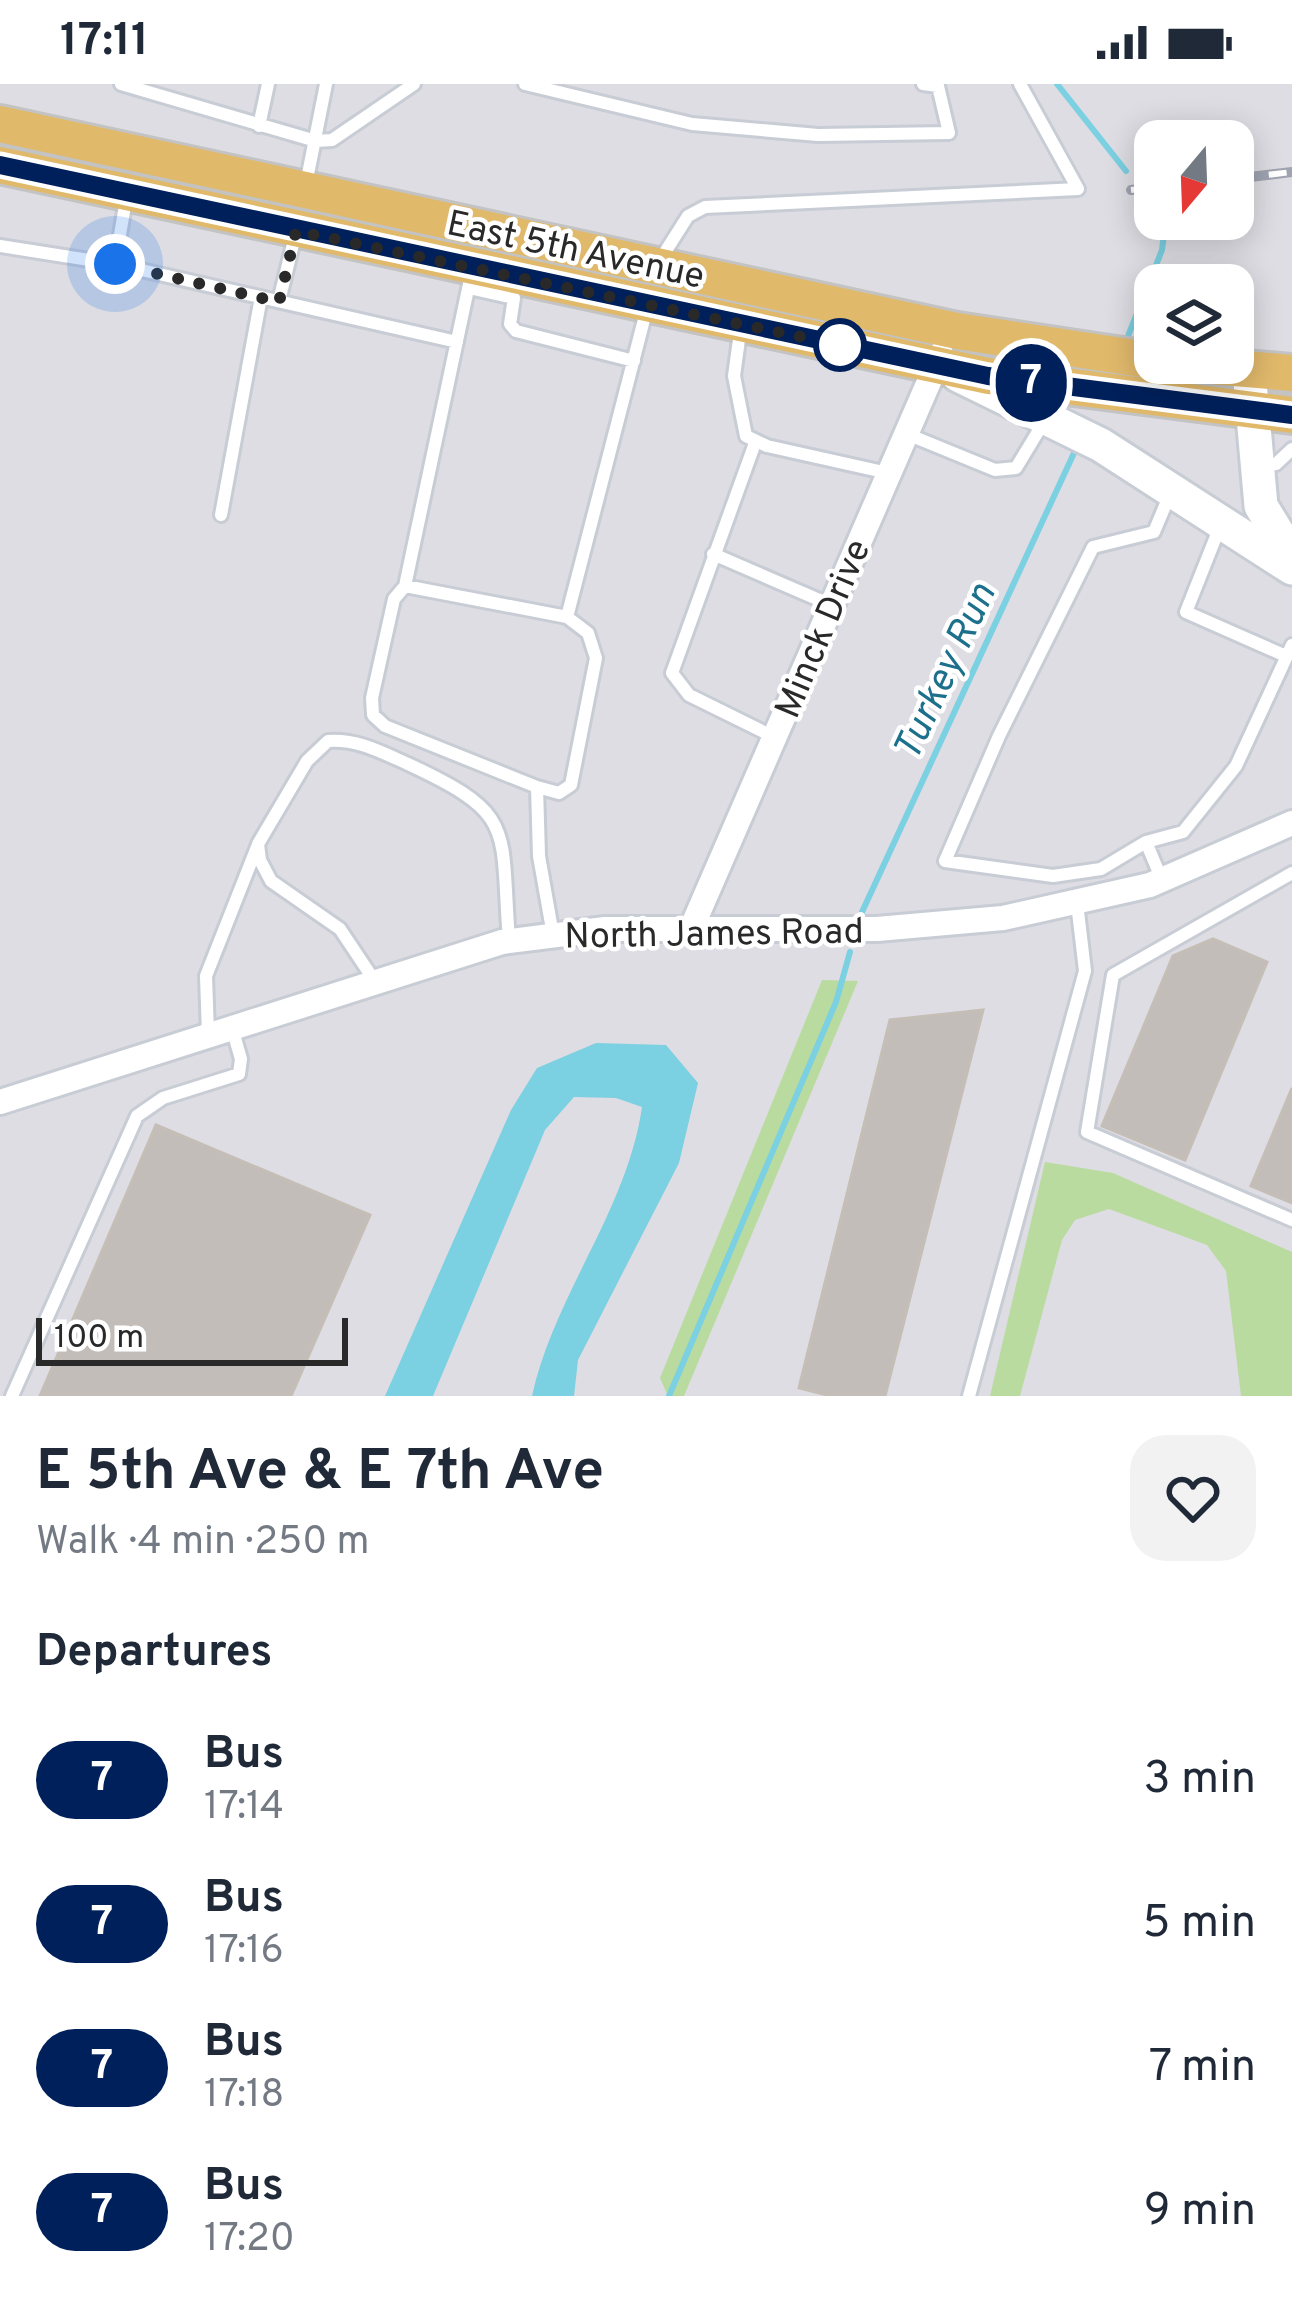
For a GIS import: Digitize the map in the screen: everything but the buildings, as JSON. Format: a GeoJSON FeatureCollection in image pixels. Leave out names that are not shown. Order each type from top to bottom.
{"type":"FeatureCollection","features":[{"type":"Feature","properties":{"kind":"main road","name":"East 5th Avenue"},"geometry":{"type":"LineString","coordinates":[[0,124],[943,328],[1134,358]]}},
{"type":"Feature","properties":{"kind":"main road","name":"East 5th Avenue"},"geometry":{"type":"LineString","coordinates":[[0,165],[296,231],[471,277],[648,304],[940,366],[1292,416]]}},
{"type":"Feature","properties":{"kind":"main road"},"geometry":{"type":"LineString","coordinates":[[1254,371],[1292,374]]}},
{"type":"Feature","properties":{"kind":"street","name":"Minck Drive"},"geometry":{"type":"LineString","coordinates":[[692,927],[888,472],[940,366],[943,328]]}},
{"type":"Feature","properties":{"kind":"street"},"geometry":{"type":"LineString","coordinates":[[940,366],[1174,487],[1292,568]]}},
{"type":"Feature","properties":{"kind":"street"},"geometry":{"type":"LineString","coordinates":[[1249,384],[1255,469],[1265,517],[1292,556]]}},
{"type":"Feature","properties":{"kind":"street","name":"North James Road"},"geometry":{"type":"LineString","coordinates":[[0,1102],[509,941],[692,927],[877,928],[1003,918],[1162,880],[1292,823]]}},
{"type":"Feature","properties":{"kind":"lane"},"geometry":{"type":"LineString","coordinates":[[122,84],[316,142],[332,140],[413,84]]}},
{"type":"Feature","properties":{"kind":"lane"},"geometry":{"type":"LineString","coordinates":[[259,125],[268,84]]}},
{"type":"Feature","properties":{"kind":"lane"},"geometry":{"type":"LineString","coordinates":[[279,302],[326,84]]}},
{"type":"Feature","properties":{"kind":"lane"},"geometry":{"type":"LineString","coordinates":[[526,84],[692,124],[818,135],[949,133],[938,86],[923,84]]}},
{"type":"Feature","properties":{"kind":"lane"},"geometry":{"type":"LineString","coordinates":[[608,101],[612,84]]}},
{"type":"Feature","properties":{"kind":"lane"},"geometry":{"type":"LineString","coordinates":[[567,617],[656,266],[688,216],[705,207],[1078,189],[1020,84]]}},
{"type":"Feature","properties":{"kind":"lane"},"geometry":{"type":"LineString","coordinates":[[115,264],[127,193]]}},
{"type":"Feature","properties":{"kind":"lane"},"geometry":{"type":"LineString","coordinates":[[405,586],[567,617],[588,633],[596,658],[571,785],[559,793],[537,787],[385,727],[373,715],[390,613],[405,586],[482,227]]}},
{"type":"Feature","properties":{"kind":"lane"},"geometry":{"type":"LineString","coordinates":[[0,246],[115,264],[457,342]]}},
{"type":"Feature","properties":{"kind":"lane"},"geometry":{"type":"LineString","coordinates":[[471,277],[514,298],[510,324],[516,331],[634,362]]}},
{"type":"Feature","properties":{"kind":"lane"},"geometry":{"type":"LineString","coordinates":[[221,515],[261,297]]}},
{"type":"Feature","properties":{"kind":"lane"},"geometry":{"type":"LineString","coordinates":[[741,324],[734,376],[738,416],[755,443],[888,472]]}},
{"type":"Feature","properties":{"kind":"lane"},"geometry":{"type":"LineString","coordinates":[[908,434],[995,470],[1016,467],[1046,419]]}},
{"type":"Feature","properties":{"kind":"lane"},"geometry":{"type":"LineString","coordinates":[[755,443],[673,673],[689,695],[774,737]]}},
{"type":"Feature","properties":{"kind":"lane"},"geometry":{"type":"LineString","coordinates":[[1255,469],[1276,464],[1292,449]]}},
{"type":"Feature","properties":{"kind":"lane"},"geometry":{"type":"LineString","coordinates":[[1174,487],[1154,532],[1093,547],[999,736],[945,860],[1053,876],[1101,869],[1147,842],[1184,832],[1236,766],[1289,650],[1186,612],[1223,520]]}},
{"type":"Feature","properties":{"kind":"lane"},"geometry":{"type":"LineString","coordinates":[[713,554],[831,605]]}},
{"type":"Feature","properties":{"kind":"lane"},"geometry":{"type":"LineString","coordinates":[[12,1396],[137,1116],[163,1098],[239,1074],[241,1059],[220,1030],[206,976],[258,844],[315,749],[328,741],[365,745],[468,792],[495,820],[509,941]]}},
{"type":"Feature","properties":{"kind":"lane"},"geometry":{"type":"LineString","coordinates":[[537,787],[538,856],[554,936]]}},
{"type":"Feature","properties":{"kind":"lane"},"geometry":{"type":"LineString","coordinates":[[1147,842],[1162,880]]}},
{"type":"Feature","properties":{"kind":"lane"},"geometry":{"type":"LineString","coordinates":[[258,844],[271,881],[340,928],[374,980]]}},
{"type":"Feature","properties":{"kind":"lane"},"geometry":{"type":"LineString","coordinates":[[1085,971],[1113,975],[1292,873]]}},
{"type":"Feature","properties":{"kind":"lane"},"geometry":{"type":"LineString","coordinates":[[969,1396],[1085,971],[1077,903]]}},
{"type":"Feature","properties":{"kind":"lane"},"geometry":{"type":"LineString","coordinates":[[1113,975],[1087,1132],[1292,1220]]}},
{"type":"Feature","properties":{"kind":"shaded area"},"geometry":{"type":"Polygon","coordinates":[[[0,84],[1292,84],[1292,1396],[0,1396],[0,84]]]}},
{"type":"Feature","properties":{"kind":"green space"},"geometry":{"type":"Polygon","coordinates":[[[822,980],[858,981],[684,1396],[668,1396],[660,1378],[822,980]]]}},
{"type":"Feature","properties":{"kind":"green space"},"geometry":{"type":"Polygon","coordinates":[[[1045,1162],[1113,1173],[1292,1252],[1292,1396],[1241,1396],[1226,1271],[1207,1245],[1109,1209],[1075,1220],[1062,1240],[1020,1396],[990,1396],[1045,1162]]]}},
{"type":"Feature","properties":{"kind":"water"},"geometry":{"type":"Polygon","coordinates":[[[596,1043],[666,1045],[698,1083],[679,1163],[578,1360],[574,1396],[532,1396],[556,1323],[622,1182],[634,1145],[642,1107],[616,1098],[574,1097],[545,1130],[433,1396],[385,1396],[511,1110],[537,1068],[596,1043]]]}},
{"type":"Feature","properties":{"kind":"waterway","name":"Turkey Run"},"geometry":{"type":"LineString","coordinates":[[1057,84],[1126,171]]}},
{"type":"Feature","properties":{"kind":"waterway","name":"Turkey Run"},"geometry":{"type":"LineString","coordinates":[[1128,336],[1163,240]]}},
{"type":"Feature","properties":{"kind":"waterway","name":"Turkey Run"},"geometry":{"type":"LineString","coordinates":[[862,912],[1074,453]]}},
{"type":"Feature","properties":{"kind":"waterway","name":"Turkey Run"},"geometry":{"type":"LineString","coordinates":[[669,1396],[836,1002],[850,952]]}},
{"type":"Feature","properties":{"kind":"railway"},"geometry":{"type":"LineString","coordinates":[[1254,177],[1292,172]]}},
{"type":"Feature","properties":{"kind":"bus line","name":"7"},"geometry":{"type":"LineString","coordinates":[[0,165],[988,376],[1228,411],[1292,415]]}},
{"type":"Feature","properties":{"kind":"route"},"geometry":{"type":"LineString","coordinates":[[115,264],[279,302],[296,231],[840,345]]}}]}
